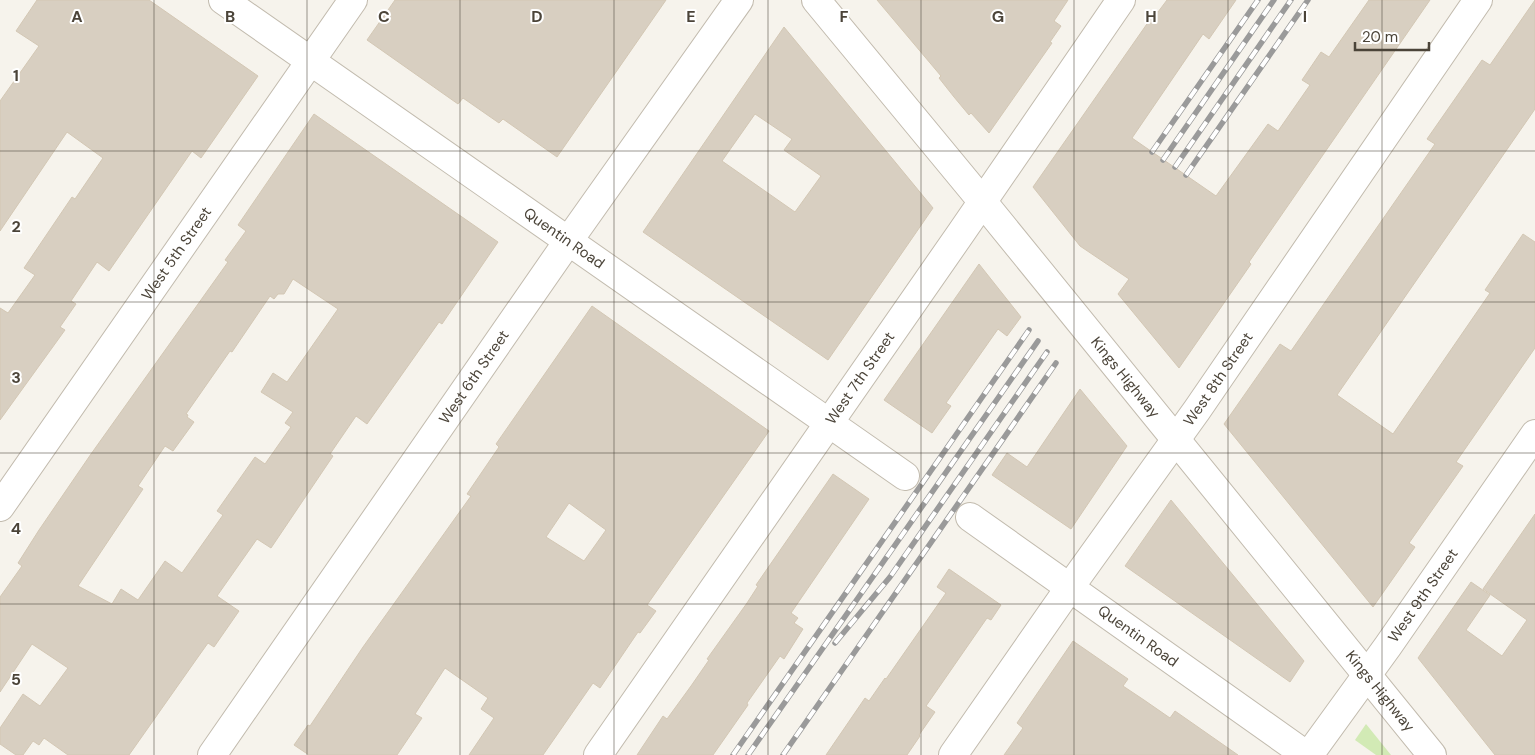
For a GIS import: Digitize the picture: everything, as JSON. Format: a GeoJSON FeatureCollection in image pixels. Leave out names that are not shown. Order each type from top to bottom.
{"type":"FeatureCollection","features":[{"type":"Feature","properties":{"kind":"street","name":"Quentin Road"},"geometry":{"type":"LineString","coordinates":[[223,0],[905,476]]}},
{"type":"Feature","properties":{"kind":"street","name":"West 5th Street"},"geometry":{"type":"LineString","coordinates":[[0,507],[353,0]]}},
{"type":"Feature","properties":{"kind":"street","name":"West 6th Street"},"geometry":{"type":"LineString","coordinates":[[212,755],[569,240],[739,0]]}},
{"type":"Feature","properties":{"kind":"street","name":"Kings Highway"},"geometry":{"type":"LineString","coordinates":[[816,0],[982,201],[1432,755]]}},
{"type":"Feature","properties":{"kind":"street","name":"West 7th Street"},"geometry":{"type":"LineString","coordinates":[[598,755],[1121,0]]}},
{"type":"Feature","properties":{"kind":"street","name":"West 8th Street"},"geometry":{"type":"LineString","coordinates":[[953,755],[1070,587],[1176,440],[1478,0]]}},
{"type":"Feature","properties":{"kind":"street","name":"West 9th Street"},"geometry":{"type":"LineString","coordinates":[[1307,755],[1367,675],[1535,434]]}},
{"type":"Feature","properties":{"kind":"street","name":"Quentin Road"},"geometry":{"type":"LineString","coordinates":[[970,517],[1307,755]]}},
{"type":"Feature","properties":{"kind":"green space"},"geometry":{"type":"Polygon","coordinates":[[[1366,724],[1391,755],[1376,755],[1355,740],[1366,724]]]}},
{"type":"Feature","properties":{"kind":"building"},"geometry":{"type":"Polygon","coordinates":[[[37,0],[149,0],[258,76],[201,158],[192,151],[109,271],[97,262],[71,301],[76,304],[60,327],[65,330],[0,420],[0,308],[8,313],[35,275],[24,268],[72,197],[75,199],[103,158],[67,132],[0,231],[0,101],[39,46],[16,31],[37,0]]]}},
{"type":"Feature","properties":{"kind":"building"},"geometry":{"type":"Polygon","coordinates":[[[395,0],[666,0],[557,157],[503,119],[499,123],[463,98],[458,104],[367,40],[395,0]]]}},
{"type":"Feature","properties":{"kind":"building"},"geometry":{"type":"Polygon","coordinates":[[[877,0],[1068,0],[1054,21],[1061,26],[1050,42],[1052,43],[989,133],[971,113],[969,115],[939,78],[941,76],[877,0]]]}},
{"type":"Feature","properties":{"kind":"building"},"geometry":{"type":"Polygon","coordinates":[[[1167,0],[1236,0],[1209,39],[1203,34],[1132,138],[1216,196],[1268,124],[1278,131],[1310,85],[1302,80],[1321,52],[1329,57],[1369,0],[1430,0],[1249,262],[1251,264],[1179,368],[1118,294],[1129,279],[1080,246],[1033,187],[1156,11],[1158,12],[1167,0]]]}},
{"type":"Feature","properties":{"kind":"building"},"geometry":{"type":"Polygon","coordinates":[[[1535,0],[1535,109],[1337,395],[1393,434],[1490,293],[1485,290],[1523,234],[1535,242],[1535,348],[1456,462],[1463,466],[1409,543],[1415,547],[1373,607],[1224,424],[1280,344],[1291,351],[1435,144],[1427,139],[1482,60],[1490,65],[1535,0]]]}},
{"type":"Feature","properties":{"kind":"building"},"geometry":{"type":"Polygon","coordinates":[[[784,27],[933,208],[828,360],[643,232],[784,27]],[[755,114],[722,161],[795,212],[821,176],[784,150],[792,139],[755,114]]]}},
{"type":"Feature","properties":{"kind":"building"},"geometry":{"type":"Polygon","coordinates":[[[314,114],[498,242],[442,324],[439,322],[367,424],[356,416],[330,454],[333,456],[271,548],[257,539],[217,596],[239,611],[214,647],[208,643],[129,755],[68,755],[44,738],[39,745],[33,741],[23,755],[16,755],[0,744],[0,728],[23,694],[40,706],[68,668],[32,644],[0,692],[0,597],[22,566],[18,563],[39,530],[228,262],[225,260],[246,231],[238,225],[314,114]],[[293,279],[284,294],[278,294],[274,299],[270,296],[232,352],[230,351],[186,414],[194,422],[173,451],[165,446],[138,486],[143,489],[78,586],[112,604],[121,589],[138,600],[165,561],[182,573],[223,515],[217,511],[255,457],[265,464],[291,427],[285,423],[293,412],[261,392],[273,373],[287,382],[338,309],[293,279]]]}},
{"type":"Feature","properties":{"kind":"building"},"geometry":{"type":"Polygon","coordinates":[[[979,264],[1021,317],[1007,336],[998,329],[946,403],[951,406],[932,433],[884,400],[979,264]]]}},
{"type":"Feature","properties":{"kind":"building"},"geometry":{"type":"Polygon","coordinates":[[[592,306],[769,431],[647,605],[656,611],[640,633],[638,632],[600,688],[593,683],[543,755],[469,755],[494,718],[481,709],[488,698],[445,668],[415,714],[422,718],[397,755],[309,755],[294,745],[308,725],[310,726],[363,647],[471,496],[467,494],[499,447],[496,444],[592,306]],[[569,503],[546,537],[584,561],[606,530],[569,503]]]}},
{"type":"Feature","properties":{"kind":"building"},"geometry":{"type":"Polygon","coordinates":[[[1080,389],[1127,446],[1071,529],[992,475],[1007,453],[1027,467],[1080,389]]]}},
{"type":"Feature","properties":{"kind":"building"},"geometry":{"type":"Polygon","coordinates":[[[833,474],[869,499],[791,613],[798,618],[794,623],[803,629],[784,659],[780,656],[713,755],[637,755],[663,716],[667,719],[691,686],[709,660],[707,659],[758,586],[756,585],[833,474]]]}},
{"type":"Feature","properties":{"kind":"building"},"geometry":{"type":"Polygon","coordinates":[[[1171,500],[1304,661],[1290,682],[1125,566],[1171,500]]]}},
{"type":"Feature","properties":{"kind":"building"},"geometry":{"type":"Polygon","coordinates":[[[1535,514],[1535,755],[1495,755],[1418,658],[1471,582],[1490,595],[1466,630],[1502,656],[1527,620],[1483,589],[1535,514]]]}},
{"type":"Feature","properties":{"kind":"building"},"geometry":{"type":"Polygon","coordinates":[[[949,569],[1001,605],[991,620],[987,618],[926,706],[935,712],[920,736],[907,755],[826,755],[865,698],[869,701],[886,679],[946,593],[937,587],[949,569]]]}},
{"type":"Feature","properties":{"kind":"building"},"geometry":{"type":"Polygon","coordinates":[[[1073,641],[1128,679],[1123,686],[1170,718],[1175,711],[1238,755],[1004,755],[1023,728],[1017,723],[1073,641]]]}},
{"type":"Feature","properties":{"kind":"railway"},"geometry":{"type":"LineString","coordinates":[[1152,152],[1258,0]]}},
{"type":"Feature","properties":{"kind":"railway"},"geometry":{"type":"LineString","coordinates":[[1163,160],[1274,0]]}},
{"type":"Feature","properties":{"kind":"railway"},"geometry":{"type":"LineString","coordinates":[[1175,167],[1291,0]]}},
{"type":"Feature","properties":{"kind":"railway"},"geometry":{"type":"LineString","coordinates":[[1186,175],[1308,0]]}},
{"type":"Feature","properties":{"kind":"railway"},"geometry":{"type":"LineString","coordinates":[[733,755],[1029,330]]}},
{"type":"Feature","properties":{"kind":"railway"},"geometry":{"type":"LineString","coordinates":[[748,755],[1038,341]]}},
{"type":"Feature","properties":{"kind":"railway"},"geometry":{"type":"LineString","coordinates":[[835,643],[890,577],[1047,352]]}},
{"type":"Feature","properties":{"kind":"railway"},"geometry":{"type":"LineString","coordinates":[[783,755],[1056,363]]}}]}
